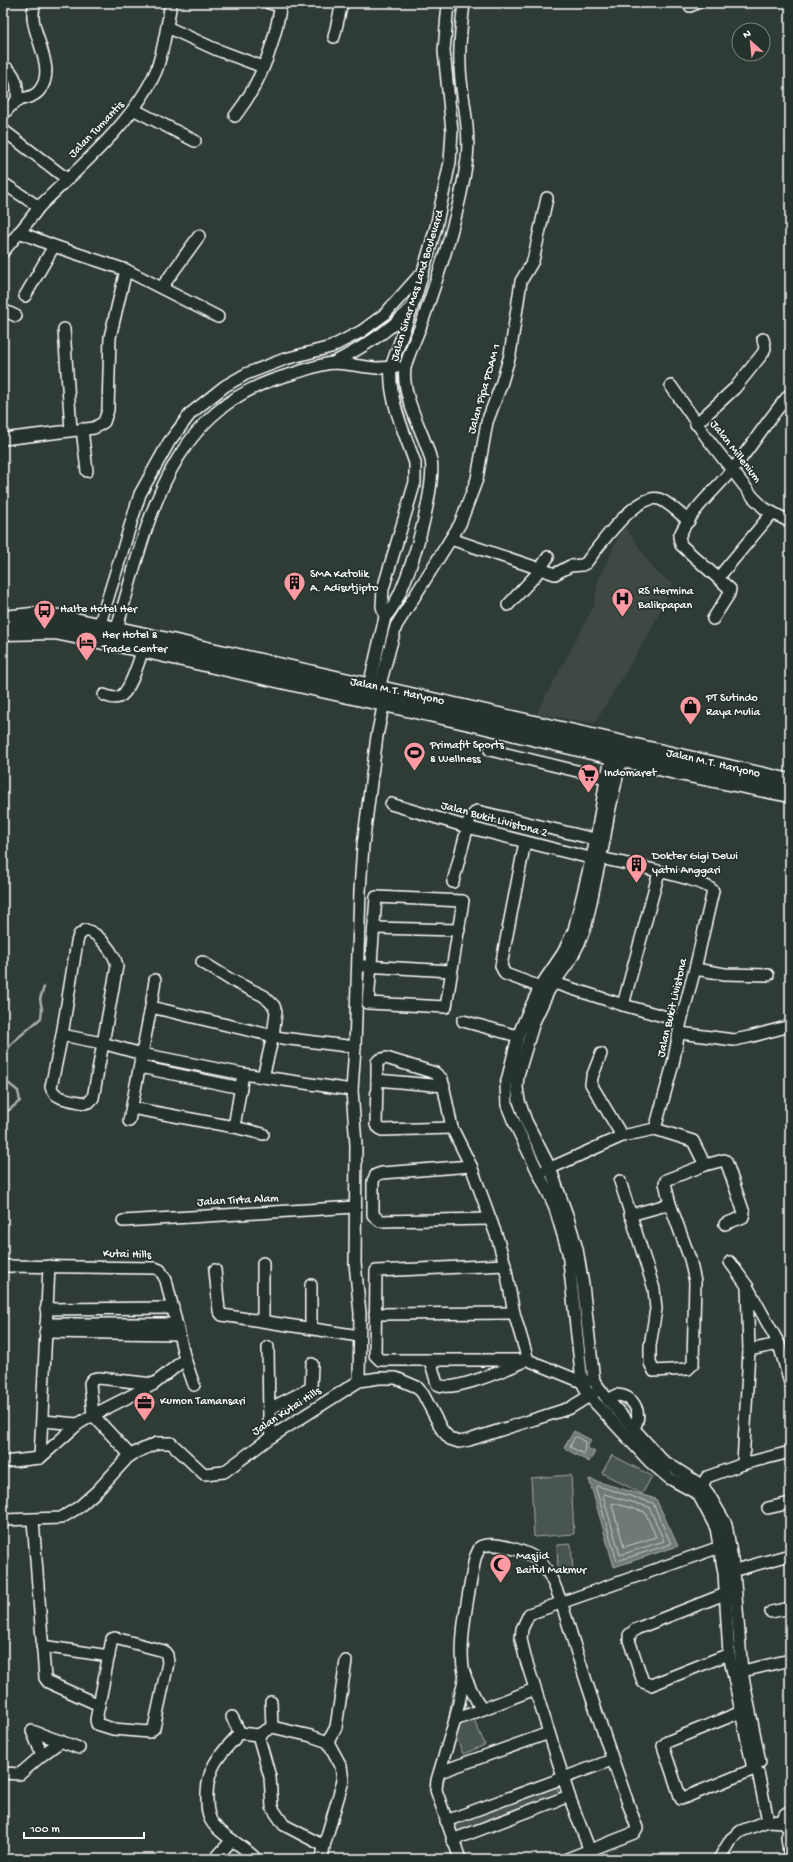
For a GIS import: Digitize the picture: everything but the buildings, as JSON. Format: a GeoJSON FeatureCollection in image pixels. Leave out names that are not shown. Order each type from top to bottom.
{"type":"FeatureCollection","features":[{"type":"Feature","properties":{"kind":"highway","name":"Jalan M.T. Haryono"},"geometry":{"type":"LineString","coordinates":[[3,619],[45,616],[60,618],[97,633]]}},
{"type":"Feature","properties":{"kind":"highway","name":"Jalan M.T. Haryono"},"geometry":{"type":"LineString","coordinates":[[3,632],[50,630],[97,633],[114,636],[540,726],[582,733],[790,782]]}},
{"type":"Feature","properties":{"kind":"highway","name":"Jalan M.T. Haryono"},"geometry":{"type":"LineString","coordinates":[[114,636],[143,649],[377,692],[617,758],[790,794]]}},
{"type":"Feature","properties":{"kind":"highway"},"geometry":{"type":"LineString","coordinates":[[771,777],[790,770]]}},
{"type":"Feature","properties":{"kind":"street"},"geometry":{"type":"LineString","coordinates":[[3,114],[17,101],[34,96],[39,91],[46,78],[45,64],[32,12],[36,3]]}},
{"type":"Feature","properties":{"kind":"street","name":"Jalan Tumantis"},"geometry":{"type":"LineString","coordinates":[[3,252],[19,232],[27,225],[39,207],[135,110],[156,69],[167,27],[171,3]]}},
{"type":"Feature","properties":{"kind":"street"},"geometry":{"type":"LineString","coordinates":[[235,116],[253,91],[274,38],[281,5],[269,3]]}},
{"type":"Feature","properties":{"kind":"street"},"geometry":{"type":"LineString","coordinates":[[334,37],[342,3]]}},
{"type":"Feature","properties":{"kind":"street","name":"Jalan Sinar Mas Land Boulevard"},"geometry":{"type":"LineString","coordinates":[[448,3],[444,51],[452,131],[450,162],[436,227],[412,307],[391,367],[390,387],[415,464],[415,482],[384,589],[382,606],[385,617],[392,611],[397,601],[419,537],[429,501],[432,477],[431,461],[407,392],[406,367],[420,330],[448,242],[467,158],[466,119],[459,58],[464,3]]}},
{"type":"Feature","properties":{"kind":"street"},"geometry":{"type":"LineString","coordinates":[[167,27],[215,49],[263,67]]}},
{"type":"Feature","properties":{"kind":"street"},"geometry":{"type":"LineString","coordinates":[[3,66],[12,71],[15,77],[18,90],[17,101]]}},
{"type":"Feature","properties":{"kind":"street"},"geometry":{"type":"LineString","coordinates":[[135,110],[195,141]]}},
{"type":"Feature","properties":{"kind":"street"},"geometry":{"type":"LineString","coordinates":[[3,130],[67,179]]}},
{"type":"Feature","properties":{"kind":"street"},"geometry":{"type":"LineString","coordinates":[[3,183],[39,207]]}},
{"type":"Feature","properties":{"kind":"street","name":"Jalan Pipa PDAM 1"},"geometry":{"type":"LineString","coordinates":[[377,692],[396,626],[452,539],[460,524],[477,479],[487,422],[501,385],[510,355],[521,281],[533,261],[547,198]]}},
{"type":"Feature","properties":{"kind":"street"},"geometry":{"type":"LineString","coordinates":[[19,232],[54,246],[126,270],[162,287],[218,317]]}},
{"type":"Feature","properties":{"kind":"street"},"geometry":{"type":"LineString","coordinates":[[162,287],[199,236]]}},
{"type":"Feature","properties":{"kind":"street"},"geometry":{"type":"LineString","coordinates":[[25,296],[54,246]]}},
{"type":"Feature","properties":{"kind":"street"},"geometry":{"type":"LineString","coordinates":[[3,439],[100,426],[107,416],[110,336],[126,270]]}},
{"type":"Feature","properties":{"kind":"street"},"geometry":{"type":"LineString","coordinates":[[333,363],[369,343],[397,323],[412,307],[439,271]]}},
{"type":"Feature","properties":{"kind":"street","name":"Jalan Sinar Mas Land Boulevard"},"geometry":{"type":"LineString","coordinates":[[97,633],[135,510],[147,480],[169,442],[191,412],[246,374],[266,365],[331,347],[362,331],[385,314],[422,272]]}},
{"type":"Feature","properties":{"kind":"street"},"geometry":{"type":"LineString","coordinates":[[3,310],[16,316]]}},
{"type":"Feature","properties":{"kind":"street"},"geometry":{"type":"LineString","coordinates":[[64,329],[76,429],[87,471]]}},
{"type":"Feature","properties":{"kind":"street"},"geometry":{"type":"LineString","coordinates":[[362,331],[369,343]]}},
{"type":"Feature","properties":{"kind":"street"},"geometry":{"type":"LineString","coordinates":[[696,424],[735,388],[763,353],[765,348],[764,339]]}},
{"type":"Feature","properties":{"kind":"street","name":"Jalan Sinar Mas Land Boulevard"},"geometry":{"type":"LineString","coordinates":[[114,636],[150,513],[163,486],[187,445],[198,430],[220,409],[248,390],[266,382],[333,363],[377,368],[391,367]]}},
{"type":"Feature","properties":{"kind":"street"},"geometry":{"type":"LineString","coordinates":[[391,367],[406,367]]}},
{"type":"Feature","properties":{"kind":"street","name":"Jalan Millenium"},"geometry":{"type":"LineString","coordinates":[[672,386],[696,424],[759,504],[790,522]]}},
{"type":"Feature","properties":{"kind":"street"},"geometry":{"type":"LineString","coordinates":[[713,619],[730,591],[728,587],[686,550],[679,541],[680,534],[689,521],[732,470],[774,412],[789,395]]}},
{"type":"Feature","properties":{"kind":"street"},"geometry":{"type":"LineString","coordinates":[[415,464],[431,461]]}},
{"type":"Feature","properties":{"kind":"street"},"geometry":{"type":"LineString","coordinates":[[452,539],[555,574],[570,566],[584,564],[620,519],[653,498],[662,500],[689,521]]}},
{"type":"Feature","properties":{"kind":"street"},"geometry":{"type":"LineString","coordinates":[[135,510],[150,513]]}},
{"type":"Feature","properties":{"kind":"street"},"geometry":{"type":"LineString","coordinates":[[718,578],[772,512]]}},
{"type":"Feature","properties":{"kind":"street"},"geometry":{"type":"LineString","coordinates":[[508,605],[540,569],[548,557]]}},
{"type":"Feature","properties":{"kind":"street"},"geometry":{"type":"LineString","coordinates":[[113,583],[128,586]]}},
{"type":"Feature","properties":{"kind":"street"},"geometry":{"type":"LineString","coordinates":[[359,1381],[360,1313],[355,1264],[356,1145],[352,1090],[363,845],[377,736],[377,692],[385,617]]}},
{"type":"Feature","properties":{"kind":"street"},"geometry":{"type":"LineString","coordinates":[[104,695],[113,698],[123,695],[128,689],[143,649]]}},
{"type":"Feature","properties":{"kind":"street"},"geometry":{"type":"LineString","coordinates":[[490,750],[611,779]]}},
{"type":"Feature","properties":{"kind":"street"},"geometry":{"type":"LineString","coordinates":[[617,758],[611,779],[608,817],[574,930],[547,985],[518,1036],[506,1085],[507,1105],[554,1205],[568,1252],[582,1382],[589,1396],[650,1462],[669,1478],[708,1493],[726,1524],[741,1712],[768,1821]]}},
{"type":"Feature","properties":{"kind":"street","name":"Jalan Bukit Livistona 2"},"geometry":{"type":"LineString","coordinates":[[391,804],[467,827],[525,842],[596,855]]}},
{"type":"Feature","properties":{"kind":"street"},"geometry":{"type":"LineString","coordinates":[[453,882],[467,827],[472,814],[481,811],[596,855],[659,872],[623,1005]]}},
{"type":"Feature","properties":{"kind":"street"},"geometry":{"type":"LineString","coordinates":[[525,842],[501,966],[505,974],[681,1021]]}},
{"type":"Feature","properties":{"kind":"street","name":"Jalan Bukit Livistona"},"geometry":{"type":"LineString","coordinates":[[655,1129],[673,1064],[680,1034],[681,1021],[696,969],[713,891],[706,885],[659,872]]}},
{"type":"Feature","properties":{"kind":"street"},"geometry":{"type":"LineString","coordinates":[[376,897],[463,901],[446,1007],[368,1003],[374,928],[376,897]]}},
{"type":"Feature","properties":{"kind":"street"},"geometry":{"type":"LineString","coordinates":[[374,928],[459,930]]}},
{"type":"Feature","properties":{"kind":"street"},"geometry":{"type":"LineString","coordinates":[[86,930],[90,931],[106,945],[114,956],[117,966],[102,1043],[93,1098],[85,1103],[55,1095],[52,1089],[77,942],[79,935],[86,930]]}},
{"type":"Feature","properties":{"kind":"street"},"geometry":{"type":"LineString","coordinates":[[202,962],[270,1001],[276,1012],[273,1036],[263,1077]]}},
{"type":"Feature","properties":{"kind":"street"},"geometry":{"type":"LineString","coordinates":[[358,966],[451,971]]}},
{"type":"Feature","properties":{"kind":"street"},"geometry":{"type":"LineString","coordinates":[[696,969],[725,974],[768,975]]}},
{"type":"Feature","properties":{"kind":"street"},"geometry":{"type":"LineString","coordinates":[[129,1121],[155,980]]}},
{"type":"Feature","properties":{"kind":"street"},"geometry":{"type":"LineString","coordinates":[[547,985],[529,1036],[518,1075],[517,1087],[519,1101],[526,1121],[550,1168],[568,1215],[577,1249],[597,1385],[608,1400],[662,1460],[700,1489],[716,1528],[720,1547],[729,1572],[725,1594],[729,1654],[737,1673],[755,1767]]}},
{"type":"Feature","properties":{"kind":"street"},"geometry":{"type":"LineString","coordinates":[[151,1007],[273,1036],[355,1047]]}},
{"type":"Feature","properties":{"kind":"street"},"geometry":{"type":"LineString","coordinates":[[463,1021],[518,1036]]}},
{"type":"Feature","properties":{"kind":"street"},"geometry":{"type":"LineString","coordinates":[[680,1034],[734,1040],[790,1026]]}},
{"type":"Feature","properties":{"kind":"street"},"geometry":{"type":"LineString","coordinates":[[62,1035],[102,1043],[142,1054],[243,1074],[352,1090]]}},
{"type":"Feature","properties":{"kind":"street"},"geometry":{"type":"LineString","coordinates":[[601,1054],[592,1077],[591,1084],[622,1136]]}},
{"type":"Feature","properties":{"kind":"street"},"geometry":{"type":"LineString","coordinates":[[452,1128],[379,1129],[376,1124],[377,1062],[386,1058],[435,1073],[442,1079],[452,1128],[471,1166],[498,1240],[505,1265],[514,1313],[528,1360]]}},
{"type":"Feature","properties":{"kind":"street"},"geometry":{"type":"LineString","coordinates":[[140,1067],[241,1088]]}},
{"type":"Feature","properties":{"kind":"street"},"geometry":{"type":"LineString","coordinates":[[234,1127],[243,1074]]}},
{"type":"Feature","properties":{"kind":"street"},"geometry":{"type":"LineString","coordinates":[[377,1080],[444,1086]]}},
{"type":"Feature","properties":{"kind":"street"},"geometry":{"type":"LineString","coordinates":[[506,1085],[517,1087]]}},
{"type":"Feature","properties":{"kind":"street"},"geometry":{"type":"LineString","coordinates":[[132,1108],[234,1127],[263,1134]]}},
{"type":"Feature","properties":{"kind":"street"},"geometry":{"type":"LineString","coordinates":[[539,1173],[622,1136],[655,1129],[692,1141],[705,1165]]}},
{"type":"Feature","properties":{"kind":"street"},"geometry":{"type":"LineString","coordinates":[[620,1181],[654,1289],[656,1309],[650,1346],[650,1367],[654,1371],[690,1368],[693,1364],[695,1282],[690,1259],[670,1204],[665,1183],[666,1180],[705,1165],[724,1160],[728,1163],[744,1211],[743,1217],[725,1224]]}},
{"type":"Feature","properties":{"kind":"street"},"geometry":{"type":"LineString","coordinates":[[471,1166],[376,1175],[373,1181],[373,1215],[380,1221],[490,1220]]}},
{"type":"Feature","properties":{"kind":"street"},"geometry":{"type":"LineString","coordinates":[[630,1215],[670,1204]]}},
{"type":"Feature","properties":{"kind":"street","name":"Jalan Tirta Alam"},"geometry":{"type":"LineString","coordinates":[[123,1221],[355,1207]]}},
{"type":"Feature","properties":{"kind":"street"},"geometry":{"type":"LineString","coordinates":[[730,1262],[747,1286],[779,1344],[790,1383]]}},
{"type":"Feature","properties":{"kind":"street"},"geometry":{"type":"LineString","coordinates":[[262,1320],[263,1263]]}},
{"type":"Feature","properties":{"kind":"street"},"geometry":{"type":"LineString","coordinates":[[505,1265],[376,1271],[375,1355],[378,1359],[528,1360],[582,1382],[597,1385]]}},
{"type":"Feature","properties":{"kind":"street","name":"Kutai Hills"},"geometry":{"type":"LineString","coordinates":[[3,1266],[155,1268],[160,1270],[166,1280],[177,1329],[194,1385]]}},
{"type":"Feature","properties":{"kind":"street"},"geometry":{"type":"LineString","coordinates":[[40,1458],[43,1421],[48,1266]]}},
{"type":"Feature","properties":{"kind":"street"},"geometry":{"type":"LineString","coordinates":[[215,1270],[220,1313],[225,1316],[262,1320],[359,1336]]}},
{"type":"Feature","properties":{"kind":"street"},"geometry":{"type":"LineString","coordinates":[[311,1285],[311,1328]]}},
{"type":"Feature","properties":{"kind":"street"},"geometry":{"type":"LineString","coordinates":[[743,1464],[749,1350],[747,1286]]}},
{"type":"Feature","properties":{"kind":"street"},"geometry":{"type":"LineString","coordinates":[[46,1309],[173,1308]]}},
{"type":"Feature","properties":{"kind":"street"},"geometry":{"type":"LineString","coordinates":[[375,1314],[514,1313]]}},
{"type":"Feature","properties":{"kind":"street"},"geometry":{"type":"LineString","coordinates":[[45,1328],[177,1329]]}},
{"type":"Feature","properties":{"kind":"street"},"geometry":{"type":"LineString","coordinates":[[749,1350],[779,1344]]}},
{"type":"Feature","properties":{"kind":"street"},"geometry":{"type":"LineString","coordinates":[[268,1347],[271,1437]]}},
{"type":"Feature","properties":{"kind":"street"},"geometry":{"type":"LineString","coordinates":[[3,1462],[40,1458],[78,1424],[93,1414],[154,1384],[185,1359]]}},
{"type":"Feature","properties":{"kind":"street"},"geometry":{"type":"LineString","coordinates":[[430,1360],[437,1384],[441,1387],[449,1387],[482,1378],[528,1360]]}},
{"type":"Feature","properties":{"kind":"street"},"geometry":{"type":"LineString","coordinates":[[269,1409],[311,1388],[312,1364]]}},
{"type":"Feature","properties":{"kind":"street"},"geometry":{"type":"LineString","coordinates":[[130,1455],[93,1414],[90,1383],[93,1379],[99,1378],[154,1384]]}},
{"type":"Feature","properties":{"kind":"street","name":"Jalan Kutai Hills"},"geometry":{"type":"LineString","coordinates":[[3,1520],[60,1518],[79,1507],[98,1490],[130,1455],[157,1443],[171,1443],[204,1474],[224,1472],[271,1437],[359,1381],[396,1378],[417,1387],[423,1394],[442,1430],[450,1438],[459,1442],[570,1408],[589,1396]]}},
{"type":"Feature","properties":{"kind":"street"},"geometry":{"type":"LineString","coordinates":[[589,1396],[597,1385]]}},
{"type":"Feature","properties":{"kind":"street"},"geometry":{"type":"LineString","coordinates":[[608,1400],[617,1395],[628,1398],[632,1401],[635,1405],[638,1416],[638,1422],[634,1428]]}},
{"type":"Feature","properties":{"kind":"street"},"geometry":{"type":"LineString","coordinates":[[43,1421],[78,1424]]}},
{"type":"Feature","properties":{"kind":"street"},"geometry":{"type":"LineString","coordinates":[[700,1489],[707,1477],[743,1464],[790,1452]]}},
{"type":"Feature","properties":{"kind":"street"},"geometry":{"type":"LineString","coordinates":[[768,1508],[790,1502]]}},
{"type":"Feature","properties":{"kind":"street"},"geometry":{"type":"LineString","coordinates":[[33,1520],[44,1678],[46,1681],[99,1705]]}},
{"type":"Feature","properties":{"kind":"street"},"geometry":{"type":"LineString","coordinates":[[460,1859],[452,1840],[436,1790],[437,1780],[455,1720],[465,1675],[464,1628],[475,1558],[480,1547],[488,1545],[524,1551],[538,1560],[548,1574],[560,1602],[612,1760],[637,1828],[634,1833],[591,1854],[567,1859]]}},
{"type":"Feature","properties":{"kind":"street"},"geometry":{"type":"LineString","coordinates":[[591,1854],[569,1796],[564,1776],[535,1689],[521,1639],[522,1629],[529,1614],[720,1547]]}},
{"type":"Feature","properties":{"kind":"street"},"geometry":{"type":"LineString","coordinates":[[729,1572],[790,1555]]}},
{"type":"Feature","properties":{"kind":"street"},"geometry":{"type":"LineString","coordinates":[[725,1594],[636,1629],[629,1635],[629,1640],[643,1682],[651,1685],[729,1654]]}},
{"type":"Feature","properties":{"kind":"street"},"geometry":{"type":"LineString","coordinates":[[771,1612],[790,1608]]}},
{"type":"Feature","properties":{"kind":"street"},"geometry":{"type":"LineString","coordinates":[[116,1638],[164,1651],[167,1655],[168,1663],[154,1728],[149,1732],[113,1729],[97,1724],[99,1705],[112,1639],[116,1638]]}},
{"type":"Feature","properties":{"kind":"street"},"geometry":{"type":"LineString","coordinates":[[42,1646],[109,1656]]}},
{"type":"Feature","properties":{"kind":"street"},"geometry":{"type":"LineString","coordinates":[[737,1673],[790,1660]]}},
{"type":"Feature","properties":{"kind":"street"},"geometry":{"type":"LineString","coordinates":[[328,1742],[336,1727],[346,1661]]}},
{"type":"Feature","properties":{"kind":"street"},"geometry":{"type":"LineString","coordinates":[[465,1675],[481,1709]]}},
{"type":"Feature","properties":{"kind":"street"},"geometry":{"type":"LineString","coordinates":[[455,1720],[535,1689]]}},
{"type":"Feature","properties":{"kind":"street"},"geometry":{"type":"LineString","coordinates":[[271,1702],[272,1727]]}},
{"type":"Feature","properties":{"kind":"street"},"geometry":{"type":"LineString","coordinates":[[741,1712],[667,1742],[663,1746],[681,1799],[755,1767]]}},
{"type":"Feature","properties":{"kind":"street"},"geometry":{"type":"LineString","coordinates":[[232,1716],[240,1734]]}},
{"type":"Feature","properties":{"kind":"street"},"geometry":{"type":"LineString","coordinates":[[256,1859],[214,1825],[208,1812],[207,1788],[209,1775],[220,1754],[240,1734],[258,1735],[272,1727],[311,1736],[328,1742],[341,1766],[343,1781],[324,1846],[322,1859]]}},
{"type":"Feature","properties":{"kind":"street"},"geometry":{"type":"LineString","coordinates":[[42,1755],[32,1731],[80,1748]]}},
{"type":"Feature","properties":{"kind":"street"},"geometry":{"type":"LineString","coordinates":[[440,1772],[549,1733]]}},
{"type":"Feature","properties":{"kind":"street"},"geometry":{"type":"LineString","coordinates":[[258,1735],[270,1777],[272,1807],[284,1824],[324,1846]]}},
{"type":"Feature","properties":{"kind":"street"},"geometry":{"type":"LineString","coordinates":[[3,1773],[20,1774],[61,1741]]}},
{"type":"Feature","properties":{"kind":"street"},"geometry":{"type":"LineString","coordinates":[[446,1821],[564,1776],[612,1760]]}},
{"type":"Feature","properties":{"kind":"street"},"geometry":{"type":"LineString","coordinates":[[452,1840],[569,1796]]}},
{"type":"Feature","properties":{"kind":"street"},"geometry":{"type":"LineString","coordinates":[[790,1812],[785,1814],[788,1827],[787,1837],[790,1859]]}},
{"type":"Feature","properties":{"kind":"street"},"geometry":{"type":"LineString","coordinates":[[720,1859],[731,1840],[737,1834],[768,1821],[788,1827]]}},
{"type":"Feature","properties":{"kind":"street"},"geometry":{"type":"LineString","coordinates":[[215,1859],[232,1840]]}},
{"type":"Feature","properties":{"kind":"shaded area","name":"RS Hermina Balikpapan"},"geometry":{"type":"Polygon","coordinates":[[[624,525],[656,572],[673,584],[650,632],[595,723],[536,714],[594,606],[598,580],[624,525]]]}},
{"type":"Feature","properties":{"kind":"shaded area"},"geometry":{"type":"Polygon","coordinates":[[[620,1399],[632,1404],[632,1421],[617,1402],[620,1399]]]}},
{"type":"Feature","properties":{"kind":"shaded area"},"geometry":{"type":"Polygon","coordinates":[[[612,1455],[652,1476],[642,1494],[602,1473],[612,1455]]]}},
{"type":"Feature","properties":{"kind":"shaded area"},"geometry":{"type":"Polygon","coordinates":[[[571,1475],[574,1534],[534,1537],[531,1478],[571,1475]]]}},
{"type":"Feature","properties":{"kind":"shaded area"},"geometry":{"type":"Polygon","coordinates":[[[571,1544],[573,1572],[558,1573],[557,1545],[571,1544]]]}},
{"type":"Feature","properties":{"kind":"shaded area"},"geometry":{"type":"Polygon","coordinates":[[[457,1689],[460,1690],[469,1712],[448,1721],[453,1691],[457,1689]]]}},
{"type":"Feature","properties":{"kind":"shaded area"},"geometry":{"type":"Polygon","coordinates":[[[474,1719],[485,1745],[463,1754],[452,1728],[474,1719]]]}},
{"type":"Feature","properties":{"kind":"shaded area"},"geometry":{"type":"Polygon","coordinates":[[[555,1784],[560,1796],[454,1837],[449,1825],[555,1784]]]}},
{"type":"Feature","properties":{"kind":"water"},"geometry":{"type":"Polygon","coordinates":[[[574,1431],[591,1440],[587,1448],[595,1452],[589,1462],[564,1448],[574,1431]]]}},
{"type":"Feature","properties":{"kind":"water"},"geometry":{"type":"Polygon","coordinates":[[[589,1479],[656,1499],[678,1546],[614,1567],[589,1479]]]}},
{"type":"Feature","properties":{"kind":"waterway"},"geometry":{"type":"LineString","coordinates":[[3,1055],[13,1042],[41,1018],[42,1009],[40,999],[44,987]]}},
{"type":"Feature","properties":{"kind":"waterway"},"geometry":{"type":"LineString","coordinates":[[3,1079],[18,1091],[20,1101],[3,1115]]}},
{"type":"Feature","properties":{"kind":"place","name":"SMA Katolik A. Adisutjipto"},"geometry":{"type":"Point","coordinates":[295,602]}},
{"type":"Feature","properties":{"kind":"place","name":"RS Hermina Balikpapan"},"geometry":{"type":"Point","coordinates":[622,618]}},
{"type":"Feature","properties":{"kind":"place","name":"Halte Hotel Her"},"geometry":{"type":"Point","coordinates":[44,630]}},
{"type":"Feature","properties":{"kind":"place","name":"Her Hotel & Trade Center"},"geometry":{"type":"Point","coordinates":[86,662]}},
{"type":"Feature","properties":{"kind":"place","name":"PT Sutindo Raya Mulia"},"geometry":{"type":"Point","coordinates":[690,726]}},
{"type":"Feature","properties":{"kind":"place","name":"Primafit Sports & Wellness"},"geometry":{"type":"Point","coordinates":[414,772]}},
{"type":"Feature","properties":{"kind":"place","name":"Indomaret"},"geometry":{"type":"Point","coordinates":[588,794]}},
{"type":"Feature","properties":{"kind":"place","name":"Dokter Gigi Dewi yatni Anggari"},"geometry":{"type":"Point","coordinates":[636,884]}},
{"type":"Feature","properties":{"kind":"place","name":"Kumon Tamansari"},"geometry":{"type":"Point","coordinates":[144,1422]}},
{"type":"Feature","properties":{"kind":"place","name":"Masjid Baitul Makmur"},"geometry":{"type":"Point","coordinates":[501,1584]}}]}
